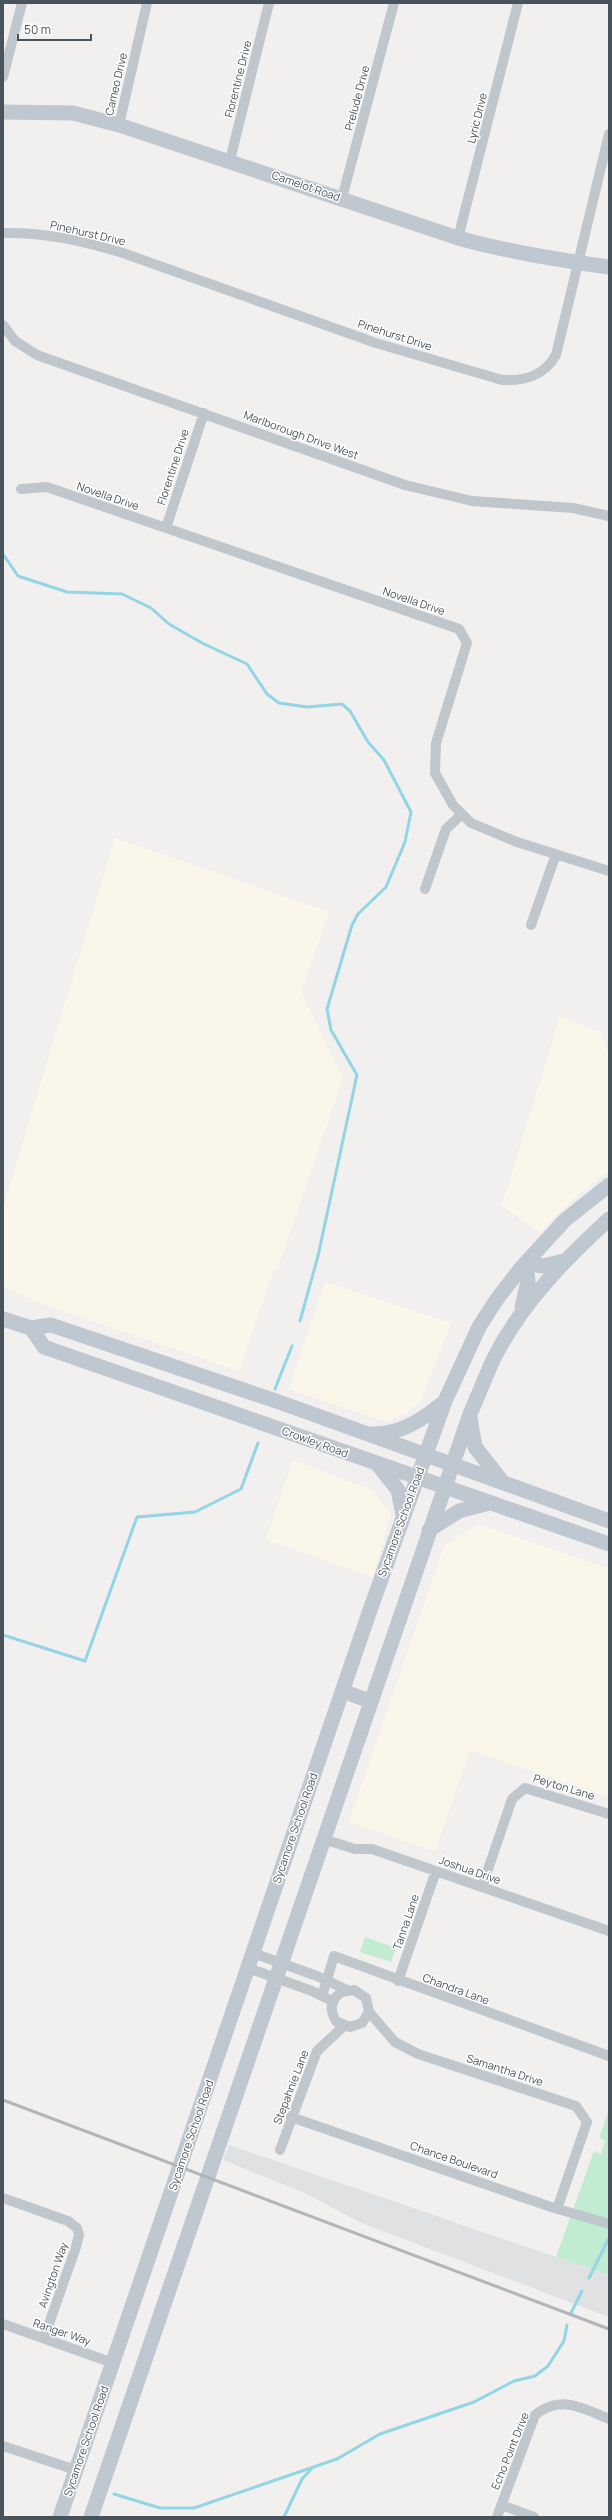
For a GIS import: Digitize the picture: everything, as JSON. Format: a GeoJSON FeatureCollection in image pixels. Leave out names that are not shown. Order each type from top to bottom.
{"type":"FeatureCollection","features":[{"type":"Feature","properties":{"kind":"main road","name":"Camelot Road"},"geometry":{"type":"LineString","coordinates":[[3,112],[73,113],[118,125],[230,160],[458,238],[495,248],[609,267]]}},
{"type":"Feature","properties":{"kind":"main road","name":"Sycamore School Road"},"geometry":{"type":"LineString","coordinates":[[60,2517],[342,1691],[445,1401],[479,1327],[497,1299],[526,1263],[565,1220],[609,1185]]}},
{"type":"Feature","properties":{"kind":"main road"},"geometry":{"type":"LineString","coordinates":[[91,2517],[370,1701],[470,1414],[494,1359],[517,1319],[541,1287],[564,1261],[609,1218]]}},
{"type":"Feature","properties":{"kind":"main road"},"geometry":{"type":"LineString","coordinates":[[517,1319],[528,1282],[526,1263],[543,1266],[564,1261]]}},
{"type":"Feature","properties":{"kind":"main road"},"geometry":{"type":"LineString","coordinates":[[3,1319],[30,1328],[51,1325],[426,1454],[609,1521]]}},
{"type":"Feature","properties":{"kind":"main road","name":"Crowley Road"},"geometry":{"type":"LineString","coordinates":[[30,1328],[44,1346],[377,1464],[609,1544]]}},
{"type":"Feature","properties":{"kind":"main road"},"geometry":{"type":"LineString","coordinates":[[369,1434],[385,1434],[404,1429],[426,1417],[445,1401]]}},
{"type":"Feature","properties":{"kind":"main road"},"geometry":{"type":"LineString","coordinates":[[470,1414],[475,1447],[502,1481]]}},
{"type":"Feature","properties":{"kind":"main road"},"geometry":{"type":"LineString","coordinates":[[377,1464],[393,1481],[398,1490],[404,1516]]}},
{"type":"Feature","properties":{"kind":"main road"},"geometry":{"type":"LineString","coordinates":[[429,1530],[459,1511],[489,1503]]}},
{"type":"Feature","properties":{"kind":"main road"},"geometry":{"type":"LineString","coordinates":[[342,1691],[370,1701]]}},
{"type":"Feature","properties":{"kind":"street"},"geometry":{"type":"LineString","coordinates":[[3,77],[22,3]]}},
{"type":"Feature","properties":{"kind":"street","name":"Cameo Drive"},"geometry":{"type":"LineString","coordinates":[[118,125],[147,3]]}},
{"type":"Feature","properties":{"kind":"street","name":"Florentine Drive"},"geometry":{"type":"LineString","coordinates":[[230,160],[269,3]]}},
{"type":"Feature","properties":{"kind":"street","name":"Prelude Drive"},"geometry":{"type":"LineString","coordinates":[[342,198],[394,3]]}},
{"type":"Feature","properties":{"kind":"street","name":"Lyric Drive"},"geometry":{"type":"LineString","coordinates":[[458,238],[518,3]]}},
{"type":"Feature","properties":{"kind":"street","name":"Pinehurst Drive"},"geometry":{"type":"LineString","coordinates":[[3,233],[41,234],[81,241],[123,253],[376,343],[502,380],[520,381],[549,368],[558,349],[609,134]]}},
{"type":"Feature","properties":{"kind":"street","name":"Marlborough Drive West"},"geometry":{"type":"LineString","coordinates":[[3,325],[15,341],[37,355],[405,485],[456,498],[573,508],[609,516]]}},
{"type":"Feature","properties":{"kind":"street","name":"Florentine Drive"},"geometry":{"type":"LineString","coordinates":[[166,528],[204,413]]}},
{"type":"Feature","properties":{"kind":"street","name":"Novella Drive"},"geometry":{"type":"LineString","coordinates":[[21,489],[47,487],[459,629],[467,643],[436,743],[436,773],[453,805],[471,823],[517,842],[609,871]]}},
{"type":"Feature","properties":{"kind":"street"},"geometry":{"type":"LineString","coordinates":[[425,890],[446,829],[462,814]]}},
{"type":"Feature","properties":{"kind":"street"},"geometry":{"type":"LineString","coordinates":[[531,925],[556,854]]}},
{"type":"Feature","properties":{"kind":"street","name":"Peyton Lane"},"geometry":{"type":"LineString","coordinates":[[482,1887],[512,1800],[525,1788],[609,1814]]}},
{"type":"Feature","properties":{"kind":"street","name":"Joshua Drive"},"geometry":{"type":"LineString","coordinates":[[323,1838],[355,1849],[372,1849],[609,1931]]}},
{"type":"Feature","properties":{"kind":"street","name":"Tanna Lane"},"geometry":{"type":"LineString","coordinates":[[398,1981],[436,1871]]}},
{"type":"Feature","properties":{"kind":"street","name":"Samantha Drive"},"geometry":{"type":"LineString","coordinates":[[253,1953],[317,1976],[347,1990],[361,1993],[369,2004],[369,2012],[395,2042],[418,2054],[576,2106],[587,2122],[557,2209]]}},
{"type":"Feature","properties":{"kind":"street","name":"Chandra Lane"},"geometry":{"type":"LineString","coordinates":[[322,1996],[334,1956],[398,1981],[609,2056]]}},
{"type":"Feature","properties":{"kind":"street"},"geometry":{"type":"LineString","coordinates":[[248,1968],[276,1977],[333,2002]]}},
{"type":"Feature","properties":{"kind":"street"},"geometry":{"type":"LineString","coordinates":[[344,2026],[333,2016],[333,2002],[341,1992],[347,1990]]}},
{"type":"Feature","properties":{"kind":"street","name":"Stepahnie Lane"},"geometry":{"type":"LineString","coordinates":[[280,2150],[317,2051],[344,2026],[357,2026],[367,2018],[369,2012]]}},
{"type":"Feature","properties":{"kind":"street","name":"Chance Boulevard"},"geometry":{"type":"LineString","coordinates":[[292,2117],[557,2209],[609,2224]]}},
{"type":"Feature","properties":{"kind":"street","name":"Avington Way"},"geometry":{"type":"LineString","coordinates":[[3,2198],[68,2221],[77,2228],[80,2235],[44,2338]]}},
{"type":"Feature","properties":{"kind":"street","name":"Ranger Way"},"geometry":{"type":"LineString","coordinates":[[3,2324],[113,2363]]}},
{"type":"Feature","properties":{"kind":"street","name":"Echo Point Drive"},"geometry":{"type":"LineString","coordinates":[[497,2517],[535,2415],[545,2407],[556,2404],[578,2406],[609,2419]]}},
{"type":"Feature","properties":{"kind":"street"},"geometry":{"type":"LineString","coordinates":[[3,2446],[76,2470]]}},
{"type":"Feature","properties":{"kind":"street"},"geometry":{"type":"LineString","coordinates":[[501,2505],[534,2517]]}},
{"type":"Feature","properties":{"kind":"shaded area"},"geometry":{"type":"Polygon","coordinates":[[[115,838],[329,912],[301,992],[343,1078],[277,1270],[274,1269],[239,1371],[46,1305],[3,1286],[3,1208],[115,838]]]}},
{"type":"Feature","properties":{"kind":"shaded area"},"geometry":{"type":"Polygon","coordinates":[[[560,1017],[601,1032],[609,1055],[609,1171],[575,1197],[539,1233],[502,1205],[560,1017]]]}},
{"type":"Feature","properties":{"kind":"shaded area"},"geometry":{"type":"Polygon","coordinates":[[[325,1282],[451,1323],[421,1400],[406,1414],[388,1422],[289,1389],[325,1282]]]}},
{"type":"Feature","properties":{"kind":"shaded area"},"geometry":{"type":"Polygon","coordinates":[[[293,1460],[372,1490],[391,1514],[373,1577],[266,1540],[293,1460]]]}},
{"type":"Feature","properties":{"kind":"shaded area"},"geometry":{"type":"Polygon","coordinates":[[[479,1524],[609,1569],[609,1797],[470,1750],[435,1851],[349,1822],[444,1546],[479,1524]]]}},
{"type":"Feature","properties":{"kind":"shaded area"},"geometry":{"type":"Polygon","coordinates":[[[229,2145],[609,2275],[609,2317],[359,2222],[307,2194],[223,2160],[229,2145]]]}},
{"type":"Feature","properties":{"kind":"green space"},"geometry":{"type":"Polygon","coordinates":[[[365,1937],[396,1948],[391,1962],[360,1952],[365,1937]]]}},
{"type":"Feature","properties":{"kind":"green space"},"geometry":{"type":"Polygon","coordinates":[[[609,2109],[609,2275],[556,2257],[594,2151],[601,2154],[605,2141],[599,2138],[609,2109]]]}},
{"type":"Feature","properties":{"kind":"waterway"},"geometry":{"type":"LineString","coordinates":[[3,554],[18,576],[67,592],[122,594],[151,608],[169,624],[202,643],[247,664],[267,694],[279,703],[307,707],[342,704],[350,711],[368,742],[384,760],[411,812],[405,842],[386,887],[358,914],[352,925],[327,1009],[331,1030],[357,1075],[318,1256],[300,1321]]}},
{"type":"Feature","properties":{"kind":"waterway"},"geometry":{"type":"LineString","coordinates":[[275,1389],[292,1346]]}},
{"type":"Feature","properties":{"kind":"waterway"},"geometry":{"type":"LineString","coordinates":[[3,1635],[85,1661],[137,1517],[195,1512],[241,1489],[258,1443]]}},
{"type":"Feature","properties":{"kind":"waterway"},"geometry":{"type":"LineString","coordinates":[[589,2278],[609,2238]]}},
{"type":"Feature","properties":{"kind":"waterway"},"geometry":{"type":"LineString","coordinates":[[571,2313],[582,2291]]}},
{"type":"Feature","properties":{"kind":"waterway"},"geometry":{"type":"LineString","coordinates":[[114,2494],[160,2508],[194,2508],[337,2459],[380,2434],[474,2402],[514,2381],[535,2376],[548,2366],[564,2341],[567,2325]]}},
{"type":"Feature","properties":{"kind":"waterway"},"geometry":{"type":"LineString","coordinates":[[284,2517],[302,2479],[313,2467]]}},
{"type":"Feature","properties":{"kind":"railway"},"geometry":{"type":"LineString","coordinates":[[3,2100],[609,2329]]}}]}
